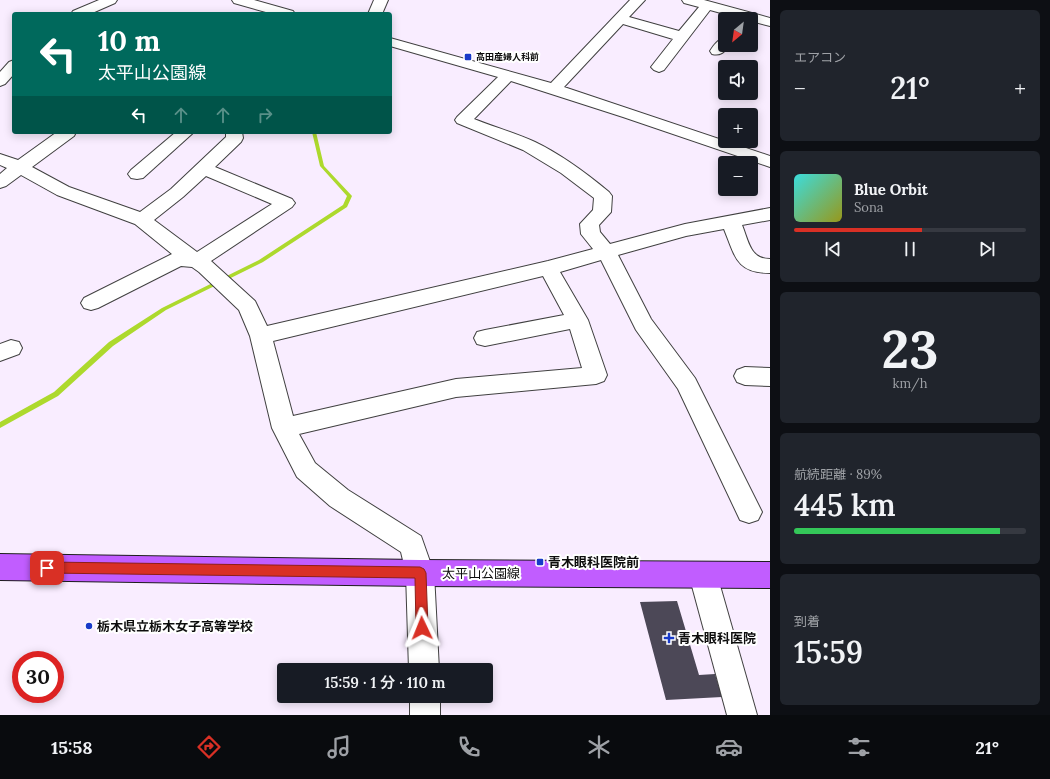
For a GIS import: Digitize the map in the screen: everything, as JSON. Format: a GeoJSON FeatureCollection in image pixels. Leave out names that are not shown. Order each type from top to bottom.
{"type":"FeatureCollection","features":[{"type":"Feature","properties":{"kind":"main road","name":"太平山公園線"},"geometry":{"type":"LineString","coordinates":[[0,567],[420,573],[770,575]]}},
{"type":"Feature","properties":{"kind":"street"},"geometry":{"type":"LineString","coordinates":[[83,12],[110,0]]}},
{"type":"Feature","properties":{"kind":"street"},"geometry":{"type":"LineString","coordinates":[[376,12],[381,0]]}},
{"type":"Feature","properties":{"kind":"street"},"geometry":{"type":"LineString","coordinates":[[554,88],[638,0]]}},
{"type":"Feature","properties":{"kind":"street"},"geometry":{"type":"LineString","coordinates":[[689,0],[729,12]]}},
{"type":"Feature","properties":{"kind":"street"},"geometry":{"type":"LineString","coordinates":[[241,4],[279,12]]}},
{"type":"Feature","properties":{"kind":"street"},"geometry":{"type":"LineString","coordinates":[[659,67],[707,5]]}},
{"type":"Feature","properties":{"kind":"street"},"geometry":{"type":"LineString","coordinates":[[620,19],[682,37]]}},
{"type":"Feature","properties":{"kind":"street"},"geometry":{"type":"LineString","coordinates":[[758,20],[770,22]]}},
{"type":"Feature","properties":{"kind":"street"},"geometry":{"type":"LineString","coordinates":[[392,43],[554,88],[768,158]]}},
{"type":"Feature","properties":{"kind":"street"},"geometry":{"type":"LineString","coordinates":[[0,81],[12,67]]}},
{"type":"Feature","properties":{"kind":"street"},"geometry":{"type":"LineString","coordinates":[[509,75],[463,120],[528,146],[581,178],[603,196],[602,212],[589,224],[591,234],[607,253],[643,324],[687,384],[749,512]]}},
{"type":"Feature","properties":{"kind":"street"},"geometry":{"type":"LineString","coordinates":[[0,182],[65,134]]}},
{"type":"Feature","properties":{"kind":"street"},"geometry":{"type":"LineString","coordinates":[[137,174],[184,134]]}},
{"type":"Feature","properties":{"kind":"street"},"geometry":{"type":"LineString","coordinates":[[142,220],[177,193],[235,138],[234,134]]}},
{"type":"Feature","properties":{"kind":"street"},"geometry":{"type":"LineString","coordinates":[[0,159],[19,167],[63,191],[142,220],[206,267],[248,306],[261,336],[284,428],[306,470],[339,498],[412,545],[420,573],[424,663]]}},
{"type":"Feature","properties":{"kind":"street"},"geometry":{"type":"LineString","coordinates":[[91,303],[178,259],[197,261],[286,203],[203,168]]}},
{"type":"Feature","properties":{"kind":"street"},"geometry":{"type":"LineString","coordinates":[[261,336],[548,268],[607,253],[685,230],[770,214]]}},
{"type":"Feature","properties":{"kind":"street"},"geometry":{"type":"LineString","coordinates":[[731,222],[746,259],[758,266],[770,266]]}},
{"type":"Feature","properties":{"kind":"street"},"geometry":{"type":"LineString","coordinates":[[284,428],[456,388],[596,375],[577,320],[548,268]]}},
{"type":"Feature","properties":{"kind":"street"},"geometry":{"type":"LineString","coordinates":[[485,338],[577,320]]}},
{"type":"Feature","properties":{"kind":"street"},"geometry":{"type":"LineString","coordinates":[[745,376],[770,377]]}},
{"type":"Feature","properties":{"kind":"street"},"geometry":{"type":"LineString","coordinates":[[703,575],[742,715]]}},
{"type":"Feature","properties":{"kind":"street"},"geometry":{"type":"LineString","coordinates":[[424,703],[425,715]]}},
{"type":"Feature","properties":{"kind":"building","name":"青木眼科医院"},"geometry":{"type":"Polygon","coordinates":[[[677,601],[699,675],[715,674],[722,697],[666,700],[640,602],[677,601]]]}},
{"type":"Feature","properties":{"kind":"waterway"},"geometry":{"type":"LineString","coordinates":[[0,425],[56,394],[111,344],[164,309],[261,261],[345,206],[350,196],[322,166],[314,134]]}},
{"type":"Feature","properties":{"kind":"place","name":"高田産婦人科前"},"geometry":{"type":"Point","coordinates":[468,57]}},
{"type":"Feature","properties":{"kind":"place","name":"青木眼科医院前"},"geometry":{"type":"Point","coordinates":[540,562]}},
{"type":"Feature","properties":{"kind":"place","name":"栃木県立栃木女子高等学校"},"geometry":{"type":"Point","coordinates":[89,626]}},
{"type":"Feature","properties":{"kind":"place","name":"青木眼科医院"},"geometry":{"type":"Point","coordinates":[669,638]}},
{"type":"Feature","properties":{"kind":"route"},"geometry":{"type":"LineString","coordinates":[[47,568],[420,573],[422,628]]}}]}
